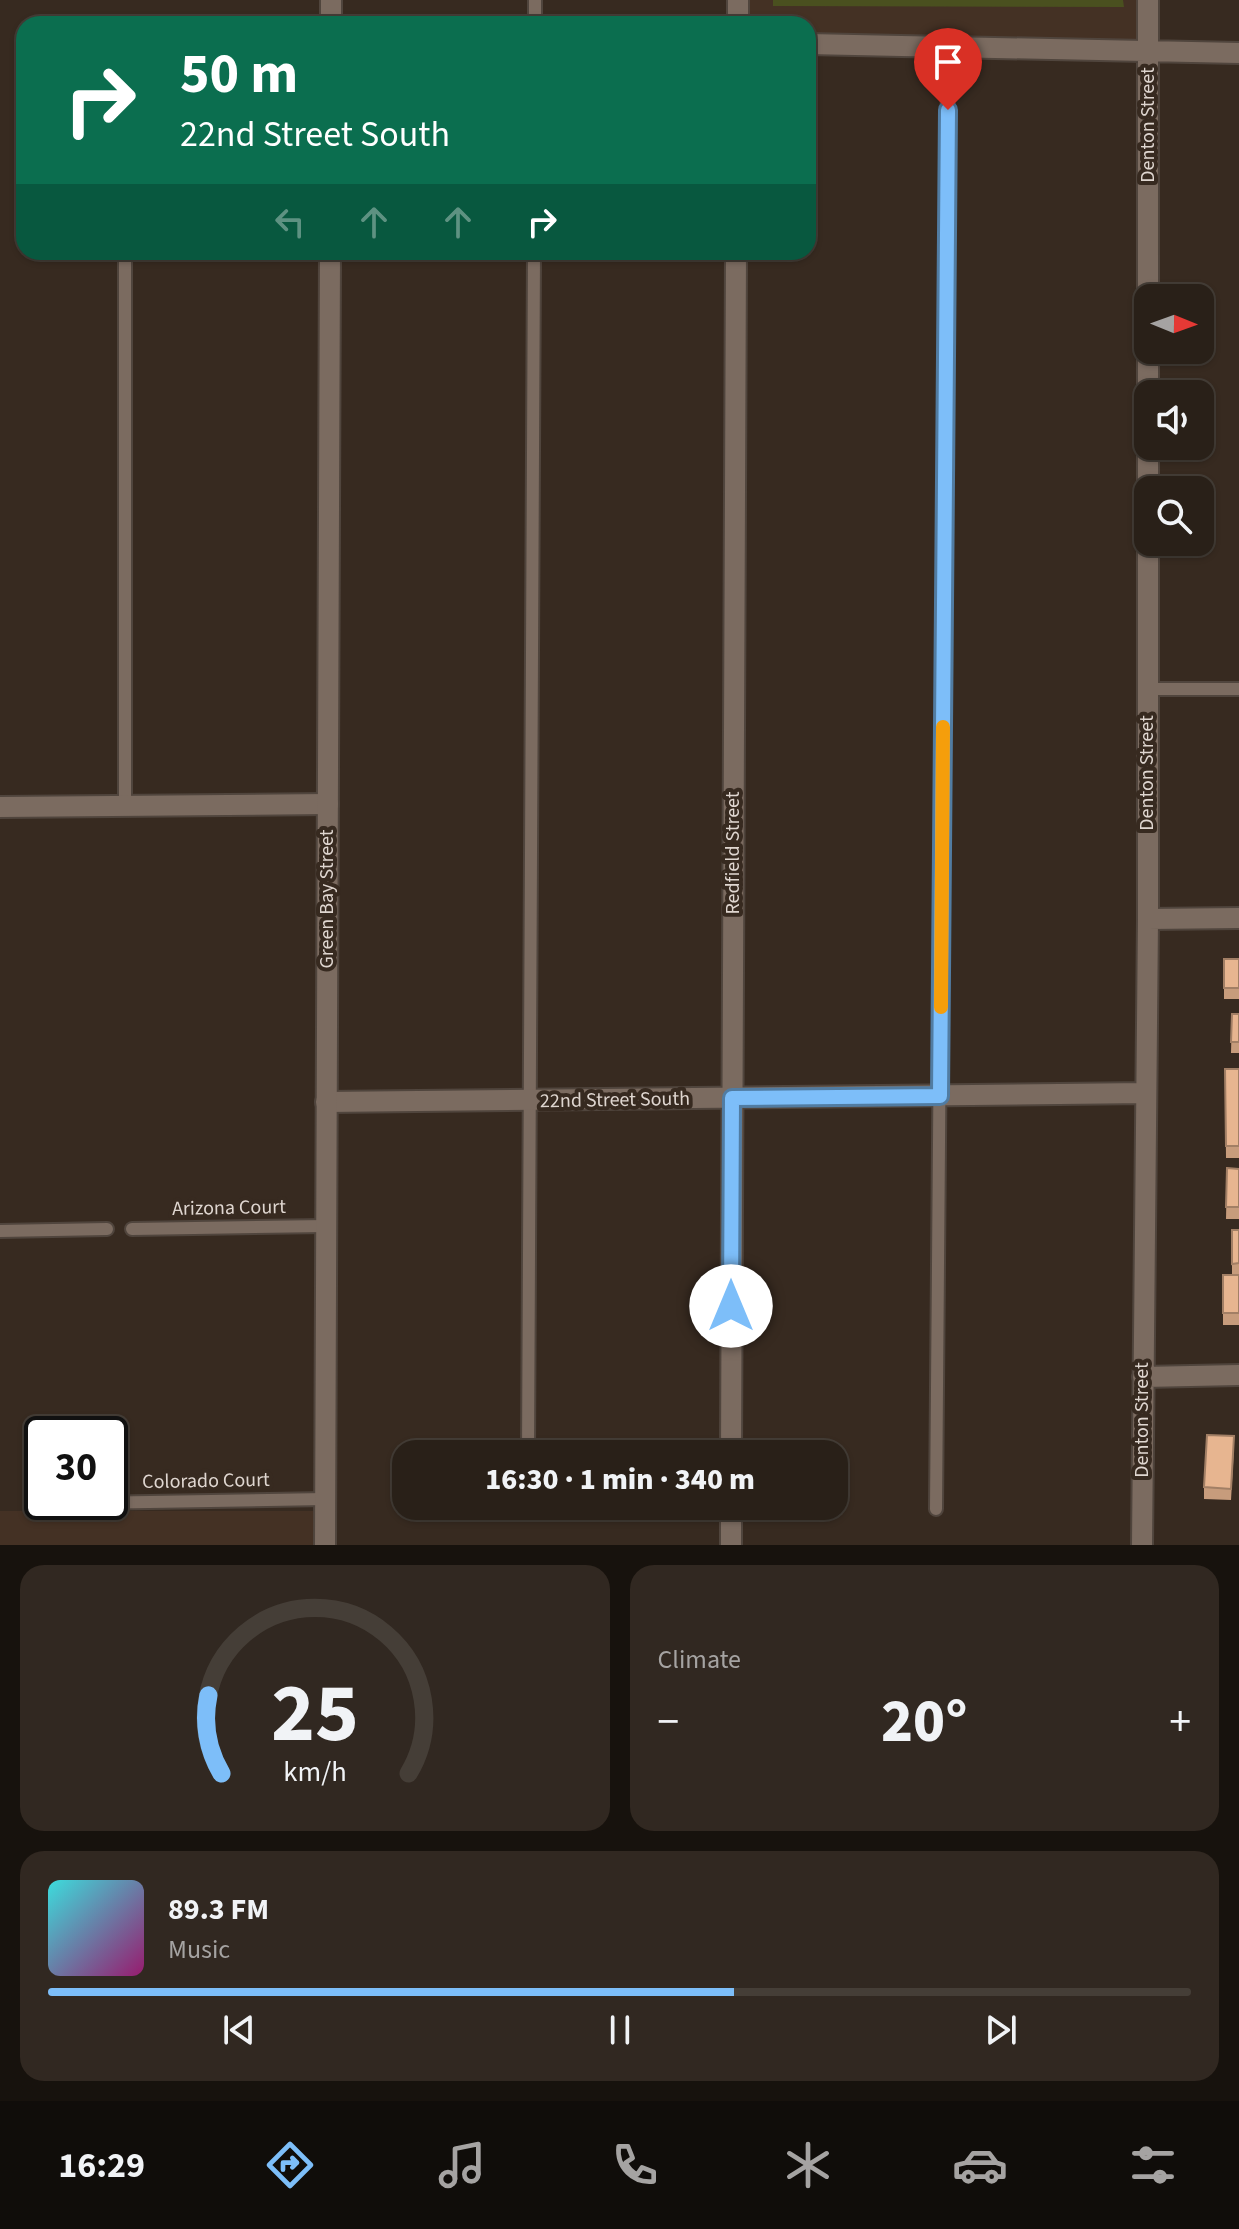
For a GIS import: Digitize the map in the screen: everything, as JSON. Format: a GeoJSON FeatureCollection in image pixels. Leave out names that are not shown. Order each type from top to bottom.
{"type":"FeatureCollection","features":[{"type":"Feature","properties":{"kind":"street","name":"Denton Street"},"geometry":{"type":"LineString","coordinates":[[1142,1545],[1148,919],[1148,0]]}},
{"type":"Feature","properties":{"kind":"street"},"geometry":{"type":"LineString","coordinates":[[816,44],[1239,53]]}},
{"type":"Feature","properties":{"kind":"street","name":"Green Bay Street"},"geometry":{"type":"LineString","coordinates":[[325,1545],[330,260]]}},
{"type":"Feature","properties":{"kind":"street","name":"Redfield Street"},"geometry":{"type":"LineString","coordinates":[[731,1440],[736,260]]}},
{"type":"Feature","properties":{"kind":"street"},"geometry":{"type":"LineString","coordinates":[[0,807],[328,804]]}},
{"type":"Feature","properties":{"kind":"street"},"geometry":{"type":"LineString","coordinates":[[1148,919],[1239,918]]}},
{"type":"Feature","properties":{"kind":"street","name":"22nd Street South"},"geometry":{"type":"LineString","coordinates":[[326,1102],[1145,1093]]}},
{"type":"Feature","properties":{"kind":"street"},"geometry":{"type":"LineString","coordinates":[[1143,1377],[1239,1375]]}},
{"type":"Feature","properties":{"kind":"street"},"geometry":{"type":"LineString","coordinates":[[731,1520],[731,1545]]}},
{"type":"Feature","properties":{"kind":"lane"},"geometry":{"type":"LineString","coordinates":[[936,1509],[948,47]]}},
{"type":"Feature","properties":{"kind":"lane"},"geometry":{"type":"LineString","coordinates":[[125,260],[125,806]]}},
{"type":"Feature","properties":{"kind":"lane"},"geometry":{"type":"LineString","coordinates":[[528,1440],[534,260]]}},
{"type":"Feature","properties":{"kind":"lane"},"geometry":{"type":"LineString","coordinates":[[1147,689],[1239,689]]}},
{"type":"Feature","properties":{"kind":"lane","name":"Arizona Court"},"geometry":{"type":"LineString","coordinates":[[132,1229],[326,1226]]}},
{"type":"Feature","properties":{"kind":"lane"},"geometry":{"type":"LineString","coordinates":[[0,1231],[107,1229]]}},
{"type":"Feature","properties":{"kind":"lane","name":"Colorado Court"},"geometry":{"type":"LineString","coordinates":[[128,1502],[325,1499]]}},
{"type":"Feature","properties":{"kind":"shaded area"},"geometry":{"type":"Polygon","coordinates":[[[738,0],[1148,0],[1148,51],[816,44],[816,16],[738,16],[738,0]]]}},
{"type":"Feature","properties":{"kind":"shaded area"},"geometry":{"type":"Polygon","coordinates":[[[0,1511],[24,1511],[24,1520],[128,1520],[128,1511],[325,1511],[325,1545],[0,1545],[0,1511]]]}},
{"type":"Feature","properties":{"kind":"green space"},"geometry":{"type":"Polygon","coordinates":[[[773,0],[1123,0],[1124,7],[773,6],[773,0]]]}},
{"type":"Feature","properties":{"kind":"building"},"geometry":{"type":"Polygon","coordinates":[[[1224,959],[1239,959],[1239,988],[1224,988],[1224,959]]]}},
{"type":"Feature","properties":{"kind":"building"},"geometry":{"type":"Polygon","coordinates":[[[1232,1014],[1239,1014],[1239,1042],[1231,1042],[1232,1014]]]}},
{"type":"Feature","properties":{"kind":"building"},"geometry":{"type":"Polygon","coordinates":[[[1225,1069],[1239,1069],[1239,1146],[1226,1146],[1225,1069]]]}},
{"type":"Feature","properties":{"kind":"building"},"geometry":{"type":"Polygon","coordinates":[[[1227,1168],[1239,1169],[1239,1207],[1226,1207],[1227,1168]]]}},
{"type":"Feature","properties":{"kind":"building"},"geometry":{"type":"Polygon","coordinates":[[[1232,1230],[1239,1230],[1239,1263],[1232,1264],[1232,1230]]]}},
{"type":"Feature","properties":{"kind":"building"},"geometry":{"type":"Polygon","coordinates":[[[1223,1275],[1239,1275],[1239,1313],[1223,1313],[1223,1275]]]}},
{"type":"Feature","properties":{"kind":"building"},"geometry":{"type":"Polygon","coordinates":[[[1207,1435],[1234,1436],[1231,1489],[1204,1487],[1207,1435]]]}},
{"type":"Feature","properties":{"kind":"slow traffic"},"geometry":{"type":"LineString","coordinates":[[941,1007],[943,727]]}},
{"type":"Feature","properties":{"kind":"route"},"geometry":{"type":"LineString","coordinates":[[731,1306],[732,1098],[940,1096],[948,110]]}}]}
